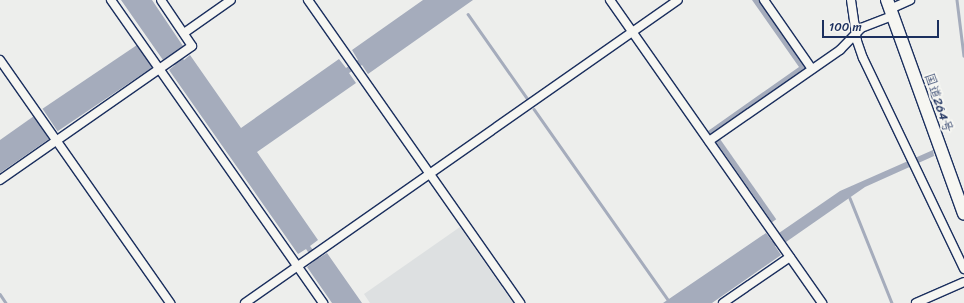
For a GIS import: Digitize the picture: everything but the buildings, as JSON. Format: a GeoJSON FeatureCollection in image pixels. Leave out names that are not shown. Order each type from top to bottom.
{"type":"FeatureCollection","features":[{"type":"Feature","properties":{"kind":"highway","name":"国道264号"},"geometry":{"type":"LineString","coordinates":[[890,9],[964,214]]}},
{"type":"Feature","properties":{"kind":"street"},"geometry":{"type":"LineString","coordinates":[[111,0],[323,303]]}},
{"type":"Feature","properties":{"kind":"street"},"geometry":{"type":"LineString","coordinates":[[0,180],[192,46],[161,0]]}},
{"type":"Feature","properties":{"kind":"street"},"geometry":{"type":"LineString","coordinates":[[184,33],[231,0]]}},
{"type":"Feature","properties":{"kind":"street"},"geometry":{"type":"LineString","coordinates":[[308,0],[520,303]]}},
{"type":"Feature","properties":{"kind":"street"},"geometry":{"type":"LineString","coordinates":[[610,0],[822,303]]}},
{"type":"Feature","properties":{"kind":"street"},"geometry":{"type":"LineString","coordinates":[[245,303],[312,254],[430,174],[678,0]]}},
{"type":"Feature","properties":{"kind":"street"},"geometry":{"type":"LineString","coordinates":[[764,0],[812,69]]}},
{"type":"Feature","properties":{"kind":"street"},"geometry":{"type":"LineString","coordinates":[[851,0],[856,34],[863,58],[964,269]]}},
{"type":"Feature","properties":{"kind":"street"},"geometry":{"type":"LineString","coordinates":[[709,141],[840,50],[861,28],[890,9],[910,0]]}},
{"type":"Feature","properties":{"kind":"street"},"geometry":{"type":"LineString","coordinates":[[0,60],[170,303]]}},
{"type":"Feature","properties":{"kind":"street"},"geometry":{"type":"LineString","coordinates":[[723,303],[790,257]]}},
{"type":"Feature","properties":{"kind":"street"},"geometry":{"type":"LineString","coordinates":[[916,303],[964,282]]}},
{"type":"Feature","properties":{"kind":"shaded area"},"geometry":{"type":"Polygon","coordinates":[[[460,227],[513,303],[370,303],[364,294],[460,227]]]}},
{"type":"Feature","properties":{"kind":"water"},"geometry":{"type":"Polygon","coordinates":[[[121,0],[152,0],[183,46],[177,51],[184,60],[190,55],[241,128],[339,59],[346,68],[358,60],[352,50],[423,0],[473,0],[368,74],[362,65],[349,73],[356,83],[257,152],[318,240],[310,246],[319,258],[327,253],[362,303],[332,303],[307,267],[314,261],[306,249],[298,254],[169,70],[175,65],[169,56],[163,60],[121,0]]]}},
{"type":"Feature","properties":{"kind":"water"},"geometry":{"type":"Polygon","coordinates":[[[752,0],[759,0],[806,68],[711,135],[708,131],[799,67],[752,0]]]}},
{"type":"Feature","properties":{"kind":"water"},"geometry":{"type":"Polygon","coordinates":[[[137,45],[152,67],[58,131],[42,109],[137,45]]]}},
{"type":"Feature","properties":{"kind":"water"},"geometry":{"type":"Polygon","coordinates":[[[34,116],[49,139],[0,173],[0,140],[34,116]]]}},
{"type":"Feature","properties":{"kind":"water"},"geometry":{"type":"Polygon","coordinates":[[[720,139],[776,219],[772,222],[716,142],[720,139]]]}},
{"type":"Feature","properties":{"kind":"water"},"geometry":{"type":"Polygon","coordinates":[[[933,150],[934,156],[865,187],[786,242],[784,240],[775,246],[781,255],[712,303],[663,303],[766,233],[772,241],[781,235],[779,233],[840,191],[933,150]]]}},
{"type":"Feature","properties":{"kind":"waterway"},"geometry":{"type":"LineString","coordinates":[[957,0],[964,56]]}},
{"type":"Feature","properties":{"kind":"waterway"},"geometry":{"type":"LineString","coordinates":[[468,14],[527,98]]}},
{"type":"Feature","properties":{"kind":"waterway"},"geometry":{"type":"LineString","coordinates":[[534,109],[668,300]]}},
{"type":"Feature","properties":{"kind":"waterway"},"geometry":{"type":"LineString","coordinates":[[850,198],[892,303]]}},
{"type":"Feature","properties":{"kind":"waterway"},"geometry":{"type":"LineString","coordinates":[[0,294],[6,303]]}}]}
